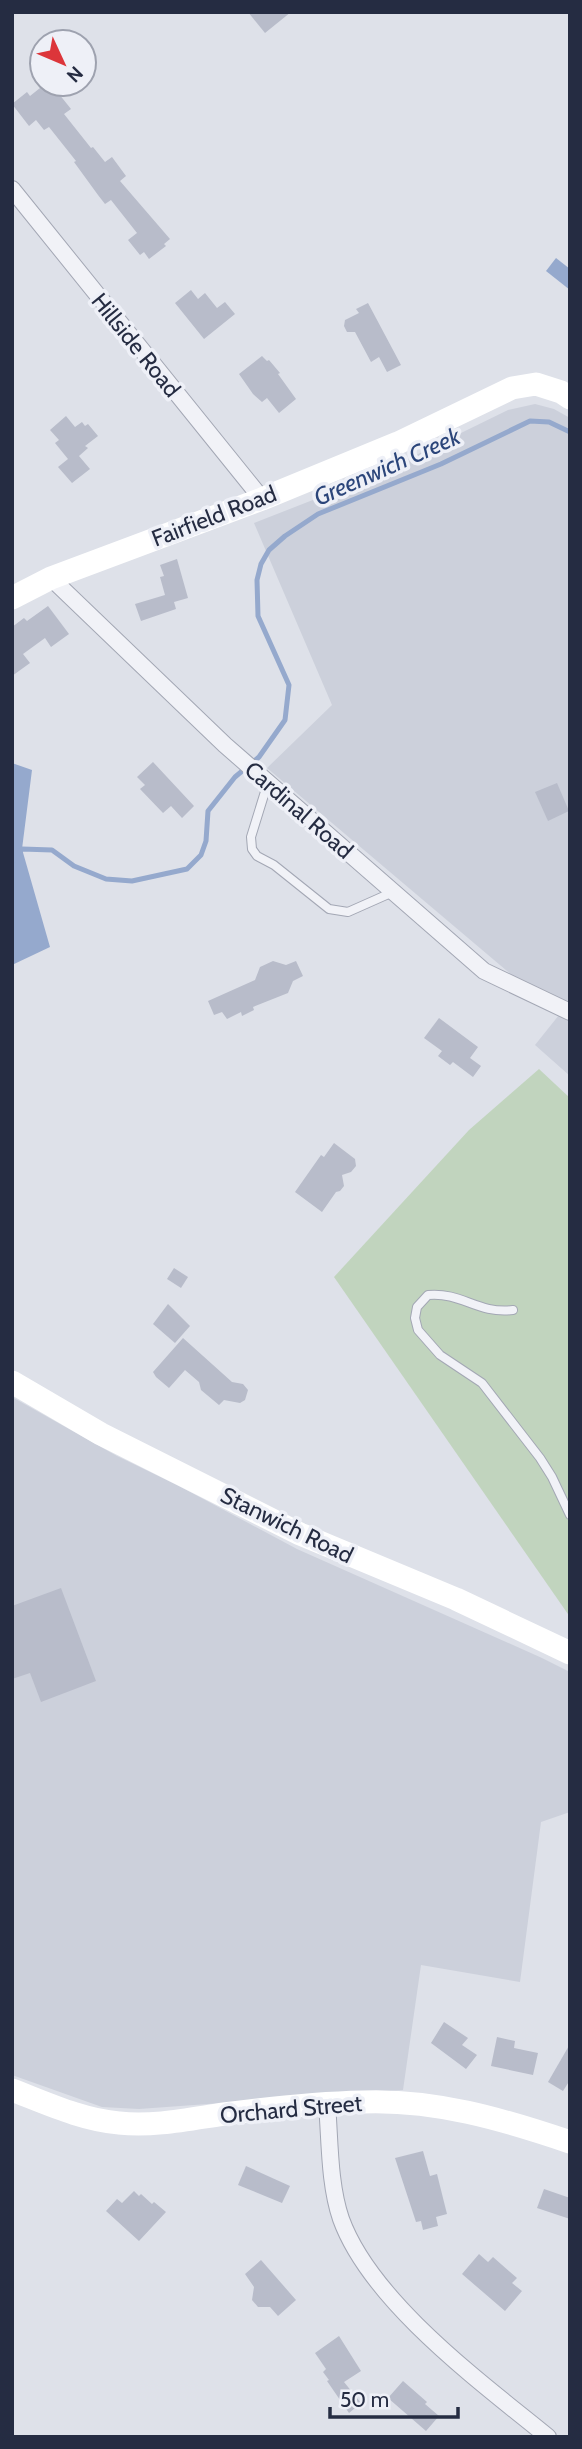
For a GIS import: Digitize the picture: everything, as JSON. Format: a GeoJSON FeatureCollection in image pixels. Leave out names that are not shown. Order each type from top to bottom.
{"type":"FeatureCollection","features":[{"type":"Feature","properties":{"kind":"street","name":"Hillside Road"},"geometry":{"type":"LineString","coordinates":[[12,189],[262,499]]}},
{"type":"Feature","properties":{"kind":"street","name":"Fairfield Road"},"geometry":{"type":"LineString","coordinates":[[12,598],[51,578],[262,499],[398,443],[512,388],[536,384],[561,392],[570,398]]}},
{"type":"Feature","properties":{"kind":"street","name":"Cardinal Road"},"geometry":{"type":"LineString","coordinates":[[51,578],[248,765],[484,971],[570,1012]]}},
{"type":"Feature","properties":{"kind":"street","name":"Stanwich Road"},"geometry":{"type":"LineString","coordinates":[[12,1382],[101,1434],[300,1534],[487,1613],[570,1653]]}},
{"type":"Feature","properties":{"kind":"street","name":"Orchard Street"},"geometry":{"type":"LineString","coordinates":[[12,2090],[90,2118],[133,2124],[327,2104],[385,2102],[454,2109],[502,2120],[570,2142]]}},
{"type":"Feature","properties":{"kind":"street"},"geometry":{"type":"LineString","coordinates":[[327,2104],[336,2198],[342,2221],[369,2269],[406,2314],[548,2437]]}},
{"type":"Feature","properties":{"kind":"lane"},"geometry":{"type":"LineString","coordinates":[[268,782],[251,837],[252,849],[257,856],[274,866],[328,909],[348,912],[393,892]]}},
{"type":"Feature","properties":{"kind":"lane"},"geometry":{"type":"LineString","coordinates":[[513,1310],[485,1310],[454,1296],[428,1295],[417,1307],[415,1318],[418,1330],[434,1349],[482,1383],[506,1412],[546,1468],[570,1515]]}},
{"type":"Feature","properties":{"kind":"shaded area"},"geometry":{"type":"Polygon","coordinates":[[[535,404],[554,409],[570,418],[570,1076],[535,1045],[559,1015],[267,768],[332,705],[254,523],[369,478],[508,410],[535,404]]]}},
{"type":"Feature","properties":{"kind":"shaded area"},"geometry":{"type":"Polygon","coordinates":[[[12,1397],[117,1456],[297,1549],[570,1672],[570,1812],[541,1822],[520,1982],[421,1965],[403,2090],[139,2109],[102,2107],[12,2075],[12,1397]]]}},
{"type":"Feature","properties":{"kind":"green space"},"geometry":{"type":"Polygon","coordinates":[[[539,1069],[570,1098],[570,1617],[334,1277],[469,1130],[539,1069]]]}},
{"type":"Feature","properties":{"kind":"water"},"geometry":{"type":"Polygon","coordinates":[[[556,258],[570,269],[570,290],[546,271],[556,258]]]}},
{"type":"Feature","properties":{"kind":"water"},"geometry":{"type":"Polygon","coordinates":[[[12,763],[32,770],[22,849],[50,947],[12,965],[12,763]]]}},
{"type":"Feature","properties":{"kind":"building"},"geometry":{"type":"Polygon","coordinates":[[[248,12],[291,12],[265,33],[248,12]]]}},
{"type":"Feature","properties":{"kind":"building"},"geometry":{"type":"Polygon","coordinates":[[[27,92],[28,98],[62,98],[71,109],[64,114],[105,162],[112,157],[126,176],[120,181],[170,239],[164,244],[166,246],[149,259],[144,252],[140,255],[128,240],[137,233],[111,200],[105,204],[49,127],[44,130],[36,120],[29,126],[12,104],[27,92]]]}},
{"type":"Feature","properties":{"kind":"building"},"geometry":{"type":"Polygon","coordinates":[[[191,290],[198,299],[205,293],[217,308],[225,302],[235,314],[204,339],[175,303],[191,290]]]}},
{"type":"Feature","properties":{"kind":"building"},"geometry":{"type":"Polygon","coordinates":[[[368,303],[401,365],[387,372],[379,357],[371,362],[355,332],[347,332],[344,326],[345,320],[359,313],[356,309],[368,303]]]}},
{"type":"Feature","properties":{"kind":"building"},"geometry":{"type":"Polygon","coordinates":[[[262,356],[280,373],[278,374],[296,399],[279,413],[267,398],[262,402],[253,394],[239,374],[262,356]]]}},
{"type":"Feature","properties":{"kind":"building"},"geometry":{"type":"Polygon","coordinates":[[[66,416],[75,427],[82,422],[85,426],[88,424],[98,436],[85,446],[88,448],[79,456],[90,469],[72,483],[58,467],[68,459],[55,443],[59,440],[50,430],[66,416]]]}},
{"type":"Feature","properties":{"kind":"building"},"geometry":{"type":"Polygon","coordinates":[[[177,559],[188,598],[174,602],[176,609],[141,621],[135,604],[165,595],[160,577],[164,576],[160,565],[177,559]]]}},
{"type":"Feature","properties":{"kind":"building"},"geometry":{"type":"Polygon","coordinates":[[[48,606],[69,634],[51,647],[45,638],[23,654],[30,663],[12,676],[12,627],[24,618],[27,621],[48,606]]]}},
{"type":"Feature","properties":{"kind":"building"},"geometry":{"type":"Polygon","coordinates":[[[153,762],[194,806],[182,818],[171,806],[163,813],[140,789],[145,785],[137,777],[153,762]]]}},
{"type":"Feature","properties":{"kind":"building"},"geometry":{"type":"Polygon","coordinates":[[[557,783],[569,811],[548,821],[535,792],[557,783]]]}},
{"type":"Feature","properties":{"kind":"building"},"geometry":{"type":"Polygon","coordinates":[[[273,961],[286,965],[296,961],[303,976],[293,981],[288,993],[253,1007],[254,1010],[242,1016],[241,1012],[227,1019],[222,1012],[214,1015],[208,1001],[255,980],[260,967],[273,961]]]}},
{"type":"Feature","properties":{"kind":"building"},"geometry":{"type":"Polygon","coordinates":[[[439,1018],[478,1047],[470,1058],[481,1066],[473,1077],[453,1062],[450,1065],[438,1056],[442,1051],[424,1038],[439,1018]]]}},
{"type":"Feature","properties":{"kind":"building"},"geometry":{"type":"Polygon","coordinates":[[[334,1143],[355,1159],[356,1166],[351,1172],[342,1175],[344,1186],[336,1192],[322,1212],[295,1192],[321,1155],[324,1157],[334,1143]]]}},
{"type":"Feature","properties":{"kind":"building"},"geometry":{"type":"Polygon","coordinates":[[[174,1268],[188,1277],[181,1288],[167,1279],[174,1268]]]}},
{"type":"Feature","properties":{"kind":"building"},"geometry":{"type":"Polygon","coordinates":[[[168,1304],[190,1326],[175,1343],[153,1324],[168,1304]]]}},
{"type":"Feature","properties":{"kind":"building"},"geometry":{"type":"Polygon","coordinates":[[[183,1338],[232,1382],[243,1384],[248,1390],[245,1400],[240,1403],[224,1400],[219,1405],[201,1390],[199,1382],[185,1370],[169,1388],[156,1377],[153,1372],[183,1338]]]}},
{"type":"Feature","properties":{"kind":"building"},"geometry":{"type":"Polygon","coordinates":[[[61,1588],[96,1681],[41,1702],[30,1673],[12,1679],[12,1606],[61,1588]]]}},
{"type":"Feature","properties":{"kind":"building"},"geometry":{"type":"Polygon","coordinates":[[[444,2022],[468,2038],[462,2045],[477,2055],[466,2069],[431,2043],[444,2022]]]}},
{"type":"Feature","properties":{"kind":"building"},"geometry":{"type":"Polygon","coordinates":[[[497,2037],[515,2041],[514,2048],[538,2053],[533,2075],[491,2066],[497,2037]]]}},
{"type":"Feature","properties":{"kind":"building"},"geometry":{"type":"Polygon","coordinates":[[[570,2044],[570,2080],[563,2091],[548,2082],[570,2044]]]}},
{"type":"Feature","properties":{"kind":"building"},"geometry":{"type":"Polygon","coordinates":[[[423,2151],[430,2176],[437,2174],[447,2214],[436,2217],[438,2226],[423,2230],[421,2221],[416,2222],[395,2158],[423,2151]]]}},
{"type":"Feature","properties":{"kind":"building"},"geometry":{"type":"Polygon","coordinates":[[[246,2166],[290,2186],[282,2203],[238,2185],[246,2166]]]}},
{"type":"Feature","properties":{"kind":"building"},"geometry":{"type":"Polygon","coordinates":[[[544,2189],[570,2198],[570,2219],[537,2208],[544,2189]]]}},
{"type":"Feature","properties":{"kind":"building"},"geometry":{"type":"Polygon","coordinates":[[[134,2191],[166,2212],[139,2241],[106,2211],[117,2199],[122,2203],[134,2191]]]}},
{"type":"Feature","properties":{"kind":"building"},"geometry":{"type":"Polygon","coordinates":[[[479,2254],[488,2262],[493,2257],[517,2278],[512,2283],[522,2291],[505,2311],[462,2274],[479,2254]]]}},
{"type":"Feature","properties":{"kind":"building"},"geometry":{"type":"Polygon","coordinates":[[[261,2260],[296,2300],[278,2316],[270,2307],[258,2307],[252,2300],[254,2287],[245,2274],[261,2260]]]}},
{"type":"Feature","properties":{"kind":"building"},"geometry":{"type":"Polygon","coordinates":[[[339,2336],[361,2371],[344,2382],[361,2403],[349,2413],[327,2381],[329,2380],[323,2372],[326,2369],[315,2353],[339,2336]]]}},
{"type":"Feature","properties":{"kind":"building"},"geometry":{"type":"Polygon","coordinates":[[[403,2381],[439,2416],[426,2431],[388,2398],[403,2381]]]}},
{"type":"Feature","properties":{"kind":"waterway","name":"Greenwich Creek"},"geometry":{"type":"LineString","coordinates":[[12,862],[22,849],[52,850],[74,866],[106,879],[132,881],[187,869],[201,855],[206,841],[208,811],[235,777],[259,757],[285,720],[289,685],[258,616],[257,580],[261,564],[269,550],[318,514],[441,464],[530,421],[549,422],[570,432]]}}]}
